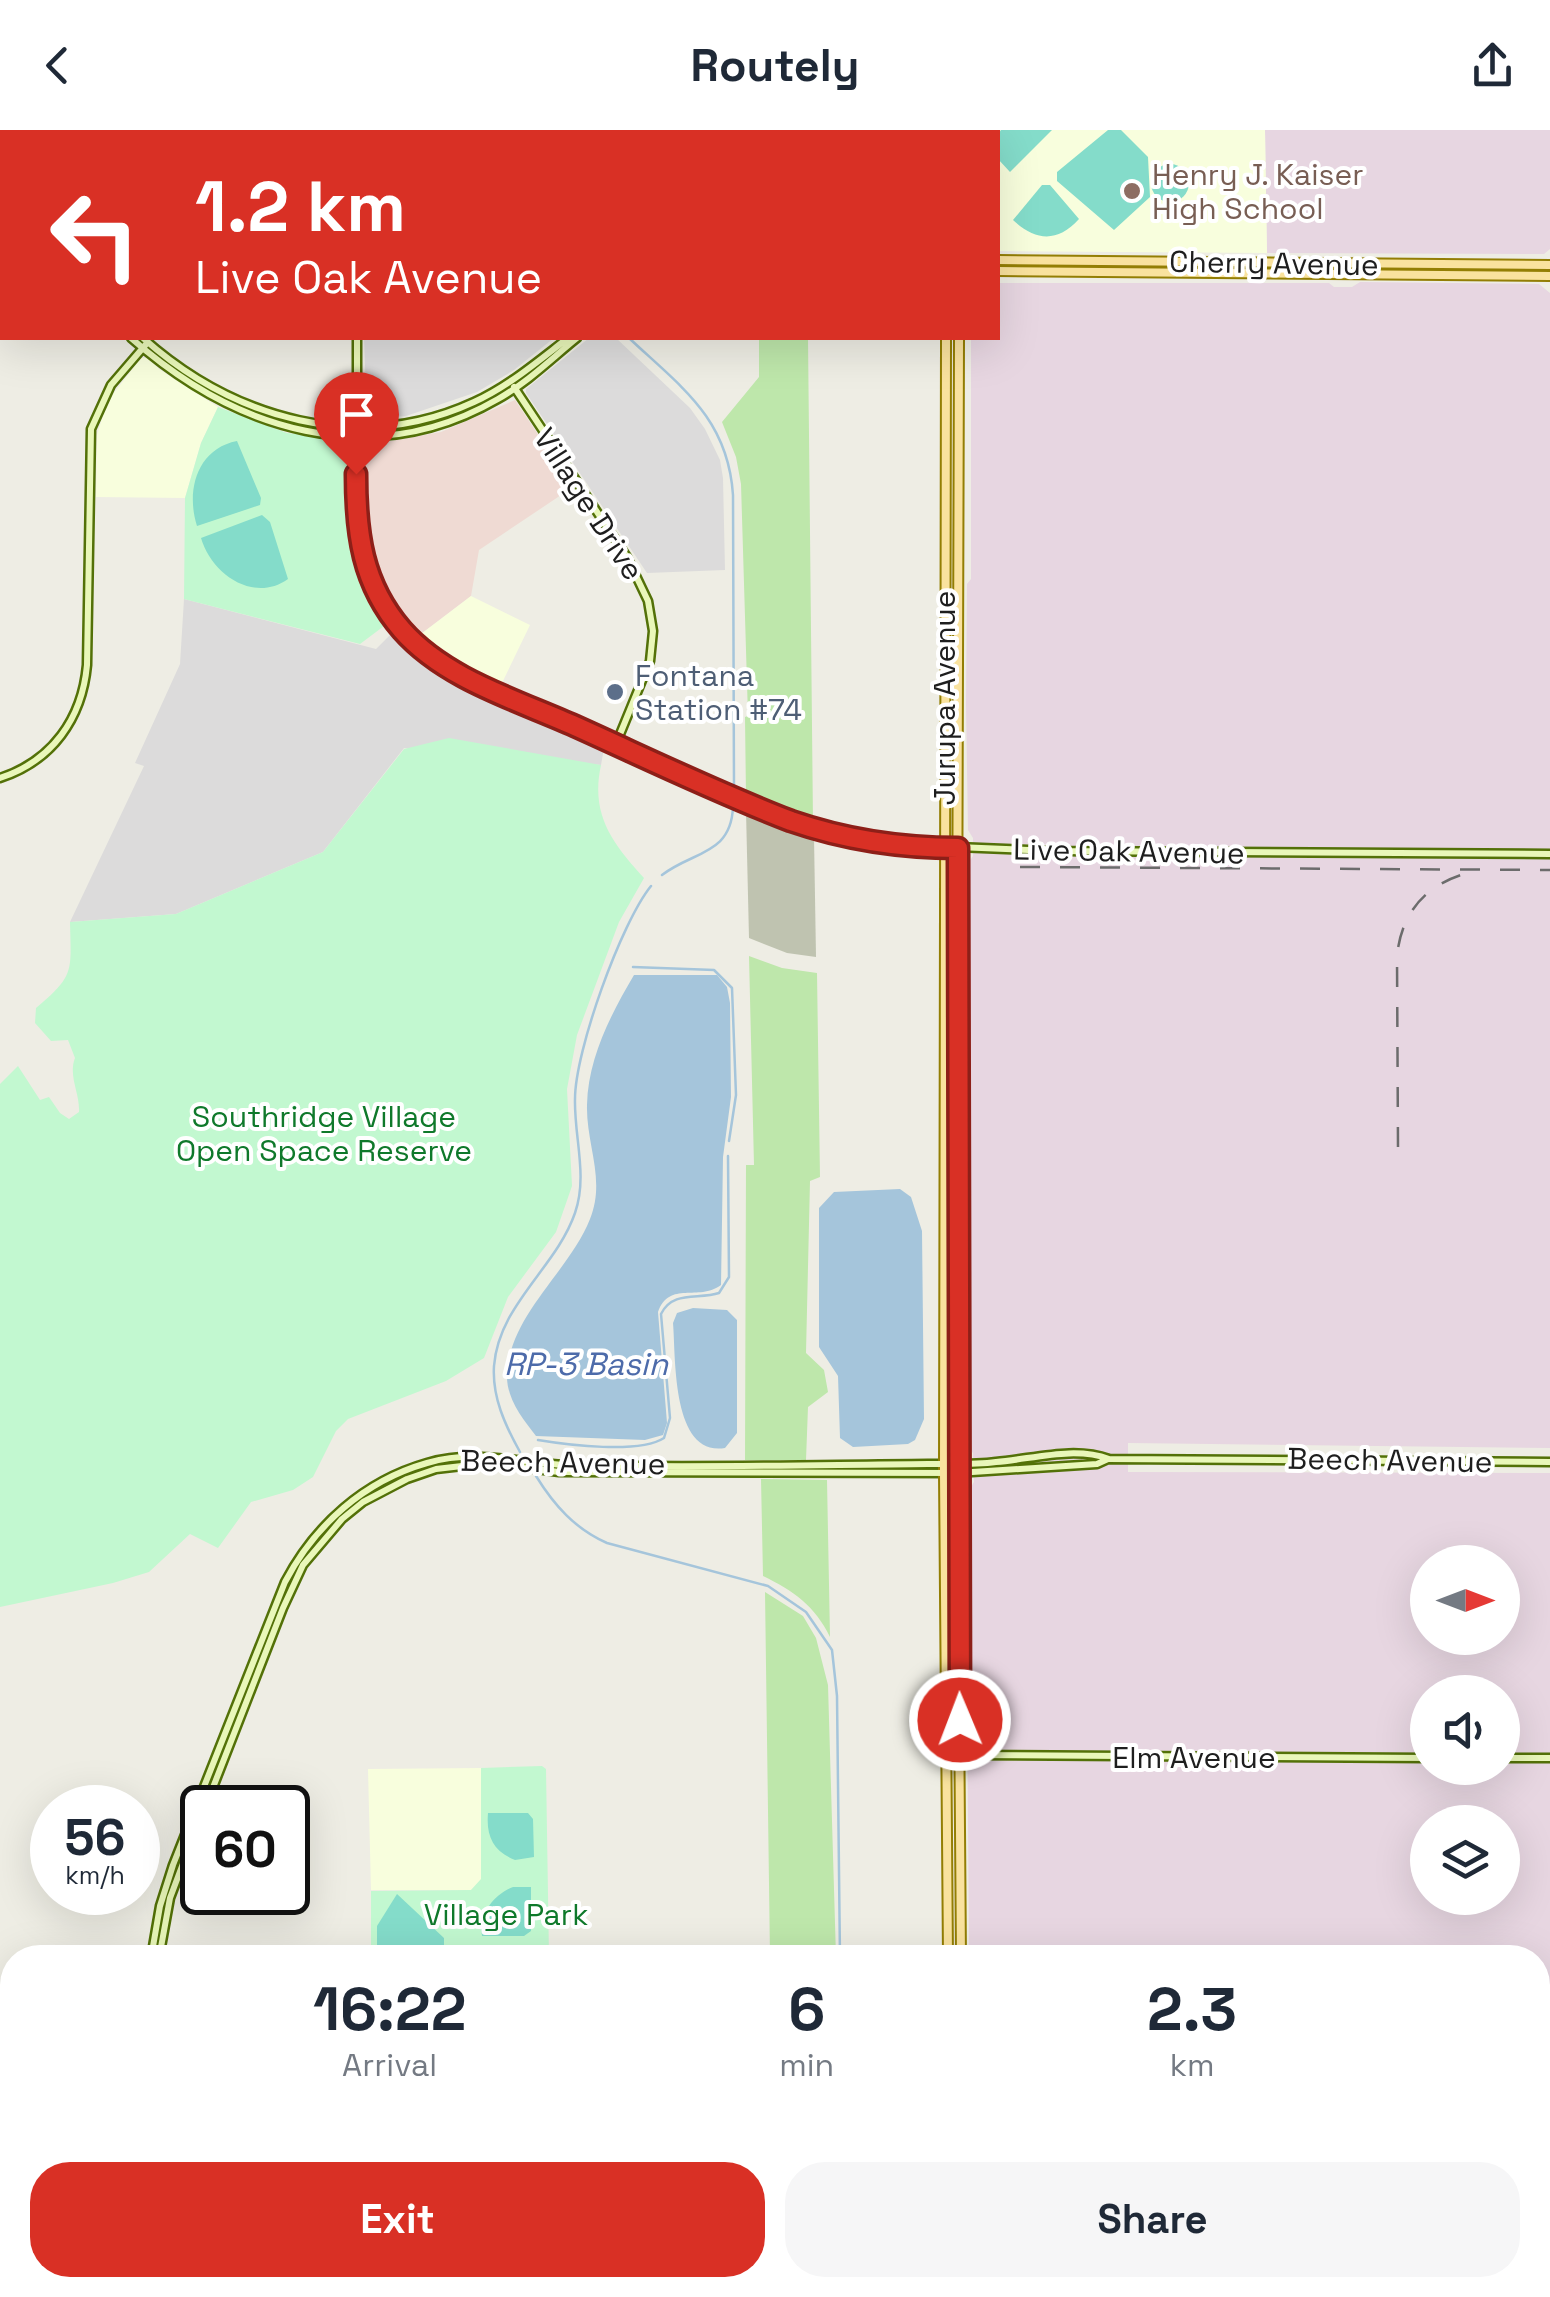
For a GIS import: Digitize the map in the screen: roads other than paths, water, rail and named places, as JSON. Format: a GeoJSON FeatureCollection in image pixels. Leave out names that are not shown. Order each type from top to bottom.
{"type":"FeatureCollection","features":[{"type":"Feature","properties":{"kind":"main road","name":"Cherry Avenue"},"geometry":{"type":"LineString","coordinates":[[1000,260],[1550,265]]}},
{"type":"Feature","properties":{"kind":"main road","name":"Cherry Avenue"},"geometry":{"type":"LineString","coordinates":[[1000,271],[1550,276]]}},
{"type":"Feature","properties":{"kind":"main road","name":"Jurupa Avenue"},"geometry":{"type":"LineString","coordinates":[[946,340],[944,1468],[948,1945]]}},
{"type":"Feature","properties":{"kind":"main road","name":"Jurupa Avenue"},"geometry":{"type":"LineString","coordinates":[[959,340],[961,1945]]}},
{"type":"Feature","properties":{"kind":"street","name":"Live Oak Avenue"},"geometry":{"type":"LineString","coordinates":[[357,340],[356,523],[361,552],[379,597],[405,634],[433,658],[464,676],[748,804],[834,835],[884,844],[944,848],[1550,854]]}},
{"type":"Feature","properties":{"kind":"street"},"geometry":{"type":"LineString","coordinates":[[513,385],[566,340]]}},
{"type":"Feature","properties":{"kind":"street"},"geometry":{"type":"LineString","coordinates":[[0,778],[28,766],[55,744],[80,702],[88,666],[91,430],[106,393],[145,342],[216,390],[258,410],[305,423],[396,434],[444,423],[513,385],[574,340]]}},
{"type":"Feature","properties":{"kind":"street","name":"Village Drive"},"geometry":{"type":"LineString","coordinates":[[513,385],[627,558],[648,600],[653,631],[650,661],[616,744]]}},
{"type":"Feature","properties":{"kind":"street","name":"Beech Avenue"},"geometry":{"type":"LineString","coordinates":[[153,1945],[173,1865],[296,1560],[322,1527],[374,1486],[425,1464],[488,1456],[569,1465],[958,1469],[1096,1464],[1109,1459],[1550,1462]]}},
{"type":"Feature","properties":{"kind":"street","name":"Beech Avenue"},"geometry":{"type":"LineString","coordinates":[[214,1785],[282,1608],[303,1566],[342,1519],[396,1483],[436,1470],[488,1463],[559,1472],[944,1468]]}},
{"type":"Feature","properties":{"kind":"street","name":"Elm Avenue"},"geometry":{"type":"LineString","coordinates":[[960,1756],[1410,1758]]}},
{"type":"Feature","properties":{"kind":"street"},"geometry":{"type":"LineString","coordinates":[[1520,1758],[1550,1758]]}},
{"type":"Feature","properties":{"kind":"street","name":"Beech Avenue"},"geometry":{"type":"LineString","coordinates":[[161,1945],[170,1898],[180,1872]]}},
{"type":"Feature","properties":{"kind":"water","name":"RP-3 Basin"},"geometry":{"type":"Polygon","coordinates":[[[634,975],[717,975],[727,987],[731,1097],[723,1157],[721,1285],[670,1297],[658,1312],[667,1423],[663,1435],[645,1440],[536,1436],[509,1391],[511,1352],[529,1313],[569,1257],[590,1219],[596,1190],[587,1120],[588,1088],[602,1037],[634,975]]]}},
{"type":"Feature","properties":{"kind":"water"},"geometry":{"type":"Polygon","coordinates":[[[900,1189],[911,1197],[922,1231],[924,1419],[915,1440],[908,1444],[853,1447],[840,1438],[838,1376],[819,1347],[819,1208],[834,1192],[900,1189]]]}},
{"type":"Feature","properties":{"kind":"water","name":"RP-3 Basin"},"geometry":{"type":"Polygon","coordinates":[[[693,1308],[727,1310],[737,1320],[737,1433],[725,1448],[707,1447],[695,1437],[680,1401],[673,1323],[677,1313],[693,1308]]]}},
{"type":"Feature","properties":{"kind":"waterway"},"geometry":{"type":"LineString","coordinates":[[631,340],[699,406],[712,424],[729,468],[733,495],[734,789]]}},
{"type":"Feature","properties":{"kind":"waterway"},"geometry":{"type":"LineString","coordinates":[[662,875],[718,843],[731,823],[733,807]]}},
{"type":"Feature","properties":{"kind":"waterway"},"geometry":{"type":"LineString","coordinates":[[520,1452],[497,1400],[494,1366],[498,1344],[517,1305],[555,1251],[575,1213],[580,1185],[575,1099],[583,1051],[614,957],[651,886]]}},
{"type":"Feature","properties":{"kind":"waterway"},"geometry":{"type":"LineString","coordinates":[[633,967],[714,970],[732,988],[736,1095],[729,1141]]}},
{"type":"Feature","properties":{"kind":"waterway"},"geometry":{"type":"LineString","coordinates":[[538,1440],[621,1447],[664,1438],[670,1418],[661,1314],[679,1299],[719,1293],[729,1277],[728,1156]]}},
{"type":"Feature","properties":{"kind":"waterway"},"geometry":{"type":"LineString","coordinates":[[536,1476],[566,1515],[607,1543],[768,1586],[806,1612],[832,1650],[837,1696],[840,1945]]}},
{"type":"Feature","properties":{"kind":"railway"},"geometry":{"type":"LineString","coordinates":[[1020,867],[1550,870]]}},
{"type":"Feature","properties":{"kind":"railway"},"geometry":{"type":"LineString","coordinates":[[1398,1147],[1399,942],[1416,905],[1435,888],[1461,875]]}},
{"type":"Feature","properties":{"kind":"place","name":"Henry J. Kaiser High School"},"geometry":{"type":"Point","coordinates":[1132,191]}},
{"type":"Feature","properties":{"kind":"place","name":"Fontana Station #74"},"geometry":{"type":"Point","coordinates":[615,692]}},
{"type":"Feature","properties":{"kind":"park label","name":"Southridge Village Open Space Reserve"},"geometry":{"type":"Point","coordinates":[324,1133]}},
{"type":"Feature","properties":{"kind":"park label","name":"Village Park"},"geometry":{"type":"Point","coordinates":[506,1914]}}]}
